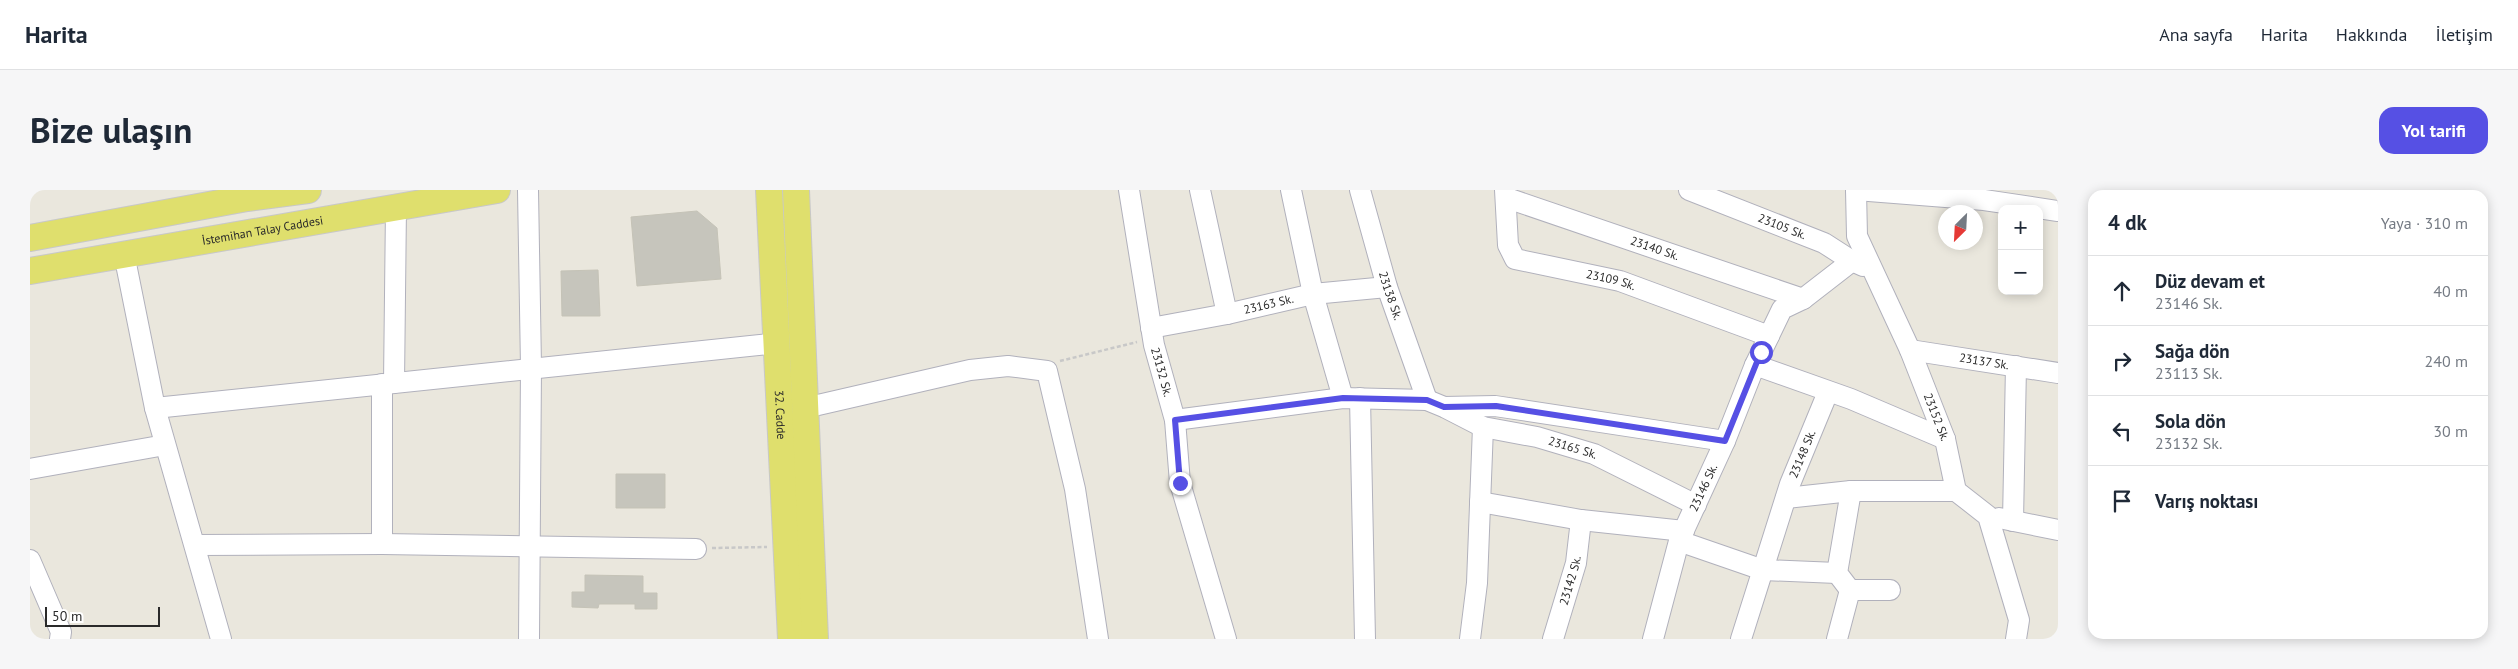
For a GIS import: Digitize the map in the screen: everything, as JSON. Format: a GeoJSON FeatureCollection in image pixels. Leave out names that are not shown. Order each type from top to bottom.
{"type":"FeatureCollection","features":[{"type":"Feature","properties":{"kind":"main road"},"geometry":{"type":"LineString","coordinates":[[30,238],[247,194],[308,190]]}},
{"type":"Feature","properties":{"kind":"main road","name":"İstemihan Talay Caddesi"},"geometry":{"type":"LineString","coordinates":[[30,271],[497,190]]}},
{"type":"Feature","properties":{"kind":"main road","name":"32. Cadde"},"geometry":{"type":"LineString","coordinates":[[770,190],[791,639]]}},
{"type":"Feature","properties":{"kind":"main road","name":"32. Cadde"},"geometry":{"type":"LineString","coordinates":[[796,190],[814,639]]}},
{"type":"Feature","properties":{"kind":"street"},"geometry":{"type":"LineString","coordinates":[[528,190],[531,368],[529,639]]}},
{"type":"Feature","properties":{"kind":"street","name":"23132 Sk."},"geometry":{"type":"LineString","coordinates":[[1129,190],[1152,334],[1175,420],[1180,483],[1226,639]]}},
{"type":"Feature","properties":{"kind":"street"},"geometry":{"type":"LineString","coordinates":[[1200,190],[1228,314]]}},
{"type":"Feature","properties":{"kind":"street"},"geometry":{"type":"LineString","coordinates":[[1291,190],[1313,294],[1352,398],[1365,639]]}},
{"type":"Feature","properties":{"kind":"street","name":"23138 Sk."},"geometry":{"type":"LineString","coordinates":[[1360,190],[1387,287],[1435,404]]}},
{"type":"Feature","properties":{"kind":"street","name":"23105 Sk."},"geometry":{"type":"LineString","coordinates":[[1689,190],[1824,243],[1852,261],[1872,269]]}},
{"type":"Feature","properties":{"kind":"street"},"geometry":{"type":"LineString","coordinates":[[1856,190],[1984,200],[2058,211]]}},
{"type":"Feature","properties":{"kind":"street","name":"23152 Sk."},"geometry":{"type":"LineString","coordinates":[[1856,190],[1857,236],[1910,350],[1945,439],[1956,490]]}},
{"type":"Feature","properties":{"kind":"street","name":"23140 Sk."},"geometry":{"type":"LineString","coordinates":[[1506,194],[1803,299]]}},
{"type":"Feature","properties":{"kind":"street","name":"23109 Sk."},"geometry":{"type":"LineString","coordinates":[[1506,194],[1508,245],[1515,259],[1620,281],[1769,336]]}},
{"type":"Feature","properties":{"kind":"street"},"geometry":{"type":"LineString","coordinates":[[382,544],[396,207]]}},
{"type":"Feature","properties":{"kind":"street"},"geometry":{"type":"LineString","coordinates":[[124,254],[165,445],[196,545],[221,639]]}},
{"type":"Feature","properties":{"kind":"street","name":"23146 Sk."},"geometry":{"type":"LineString","coordinates":[[1653,639],[1681,536],[1725,441],[1754,365],[1782,308],[1803,299],[1852,261]]}},
{"type":"Feature","properties":{"kind":"street","name":"23163 Sk."},"geometry":{"type":"LineString","coordinates":[[1152,334],[1313,294],[1387,287]]}},
{"type":"Feature","properties":{"kind":"street"},"geometry":{"type":"LineString","coordinates":[[156,408],[778,343]]}},
{"type":"Feature","properties":{"kind":"street","name":"23137 Sk."},"geometry":{"type":"LineString","coordinates":[[1910,350],[2058,373]]}},
{"type":"Feature","properties":{"kind":"street"},"geometry":{"type":"LineString","coordinates":[[1754,365],[1851,399],[1945,439]]}},
{"type":"Feature","properties":{"kind":"street"},"geometry":{"type":"LineString","coordinates":[[805,408],[970,370],[1008,366],[1047,371],[1075,490],[1098,639]]}},
{"type":"Feature","properties":{"kind":"street"},"geometry":{"type":"LineString","coordinates":[[2012,521],[2016,366]]}},
{"type":"Feature","properties":{"kind":"street","name":"23148 Sk."},"geometry":{"type":"LineString","coordinates":[[1741,639],[1786,498],[1828,392]]}},
{"type":"Feature","properties":{"kind":"street"},"geometry":{"type":"LineString","coordinates":[[1175,420],[1352,398],[1496,406],[1725,441]]}},
{"type":"Feature","properties":{"kind":"street","name":"23165 Sk."},"geometry":{"type":"LineString","coordinates":[[1435,404],[1483,427],[1537,437],[1594,454],[1696,505]]}},
{"type":"Feature","properties":{"kind":"street"},"geometry":{"type":"LineString","coordinates":[[1470,639],[1477,584],[1483,427]]}},
{"type":"Feature","properties":{"kind":"street"},"geometry":{"type":"LineString","coordinates":[[30,469],[165,445]]}},
{"type":"Feature","properties":{"kind":"street"},"geometry":{"type":"LineString","coordinates":[[1786,498],[1851,491],[1956,490],[1988,516],[2058,530]]}},
{"type":"Feature","properties":{"kind":"street"},"geometry":{"type":"LineString","coordinates":[[1850,590],[1837,573],[1851,491]]}},
{"type":"Feature","properties":{"kind":"street"},"geometry":{"type":"LineString","coordinates":[[1480,502],[1681,536],[1763,570],[1837,573]]}},
{"type":"Feature","properties":{"kind":"street"},"geometry":{"type":"LineString","coordinates":[[1988,516],[2019,620],[2016,639]]}},
{"type":"Feature","properties":{"kind":"street","name":"23142 Sk."},"geometry":{"type":"LineString","coordinates":[[1553,639],[1576,563],[1581,520]]}},
{"type":"Feature","properties":{"kind":"street"},"geometry":{"type":"LineString","coordinates":[[196,545],[382,544],[696,549]]}},
{"type":"Feature","properties":{"kind":"street"},"geometry":{"type":"LineString","coordinates":[[30,560],[61,632],[60,639]]}},
{"type":"Feature","properties":{"kind":"street"},"geometry":{"type":"LineString","coordinates":[[1850,590],[1890,590]]}},
{"type":"Feature","properties":{"kind":"street"},"geometry":{"type":"LineString","coordinates":[[1837,639],[1850,590]]}},
{"type":"Feature","properties":{"kind":"path"},"geometry":{"type":"LineString","coordinates":[[1026,368],[1152,334]]}},
{"type":"Feature","properties":{"kind":"path"},"geometry":{"type":"LineString","coordinates":[[696,549],[787,547]]}},
{"type":"Feature","properties":{"kind":"building"},"geometry":{"type":"Polygon","coordinates":[[[697,211],[717,228],[721,279],[637,286],[631,217],[697,211]]]}},
{"type":"Feature","properties":{"kind":"building"},"geometry":{"type":"Polygon","coordinates":[[[598,270],[600,316],[562,316],[561,271],[598,270]]]}},
{"type":"Feature","properties":{"kind":"building"},"geometry":{"type":"Polygon","coordinates":[[[616,474],[665,474],[665,508],[616,508],[616,474]]]}},
{"type":"Feature","properties":{"kind":"building"},"geometry":{"type":"Polygon","coordinates":[[[585,575],[643,576],[643,593],[657,593],[657,609],[635,609],[635,604],[599,604],[598,608],[572,607],[572,592],[585,592],[585,575]]]}},
{"type":"Feature","properties":{"kind":"route"},"geometry":{"type":"LineString","coordinates":[[1180,483],[1175,420],[1343,398],[1427,400],[1444,407],[1496,406],[1725,441],[1754,365],[1761,352]]}}]}
